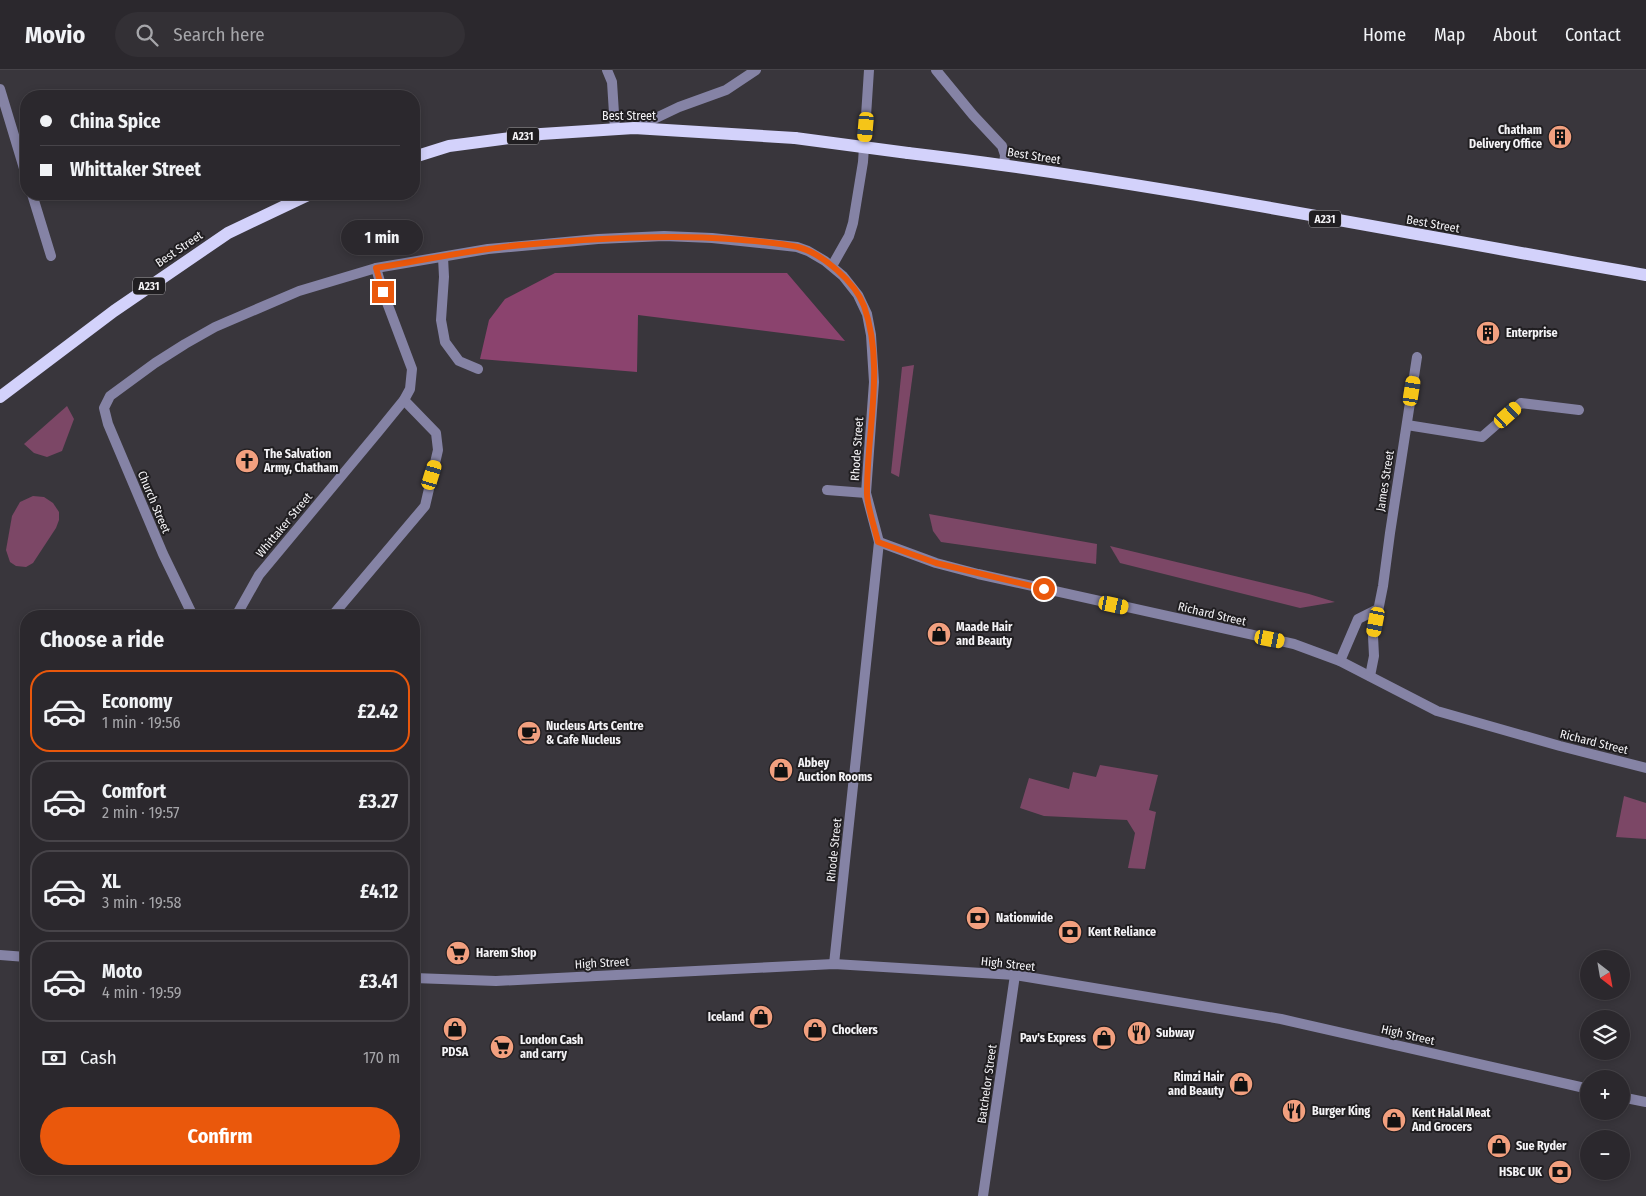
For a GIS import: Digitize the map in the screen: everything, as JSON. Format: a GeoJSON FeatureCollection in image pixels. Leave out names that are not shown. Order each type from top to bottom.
{"type":"FeatureCollection","features":[{"type":"Feature","properties":{"kind":"main road","name":"Best Street"},"geometry":{"type":"LineString","coordinates":[[420,155],[449,146],[541,134],[634,128],[795,138],[1004,165],[1235,203],[1646,275]]}},
{"type":"Feature","properties":{"kind":"main road","name":"Best Street"},"geometry":{"type":"LineString","coordinates":[[0,397],[114,311],[228,233],[297,200]]}},
{"type":"Feature","properties":{"kind":"street"},"geometry":{"type":"LineString","coordinates":[[607,70],[612,82],[615,129]]}},
{"type":"Feature","properties":{"kind":"street"},"geometry":{"type":"LineString","coordinates":[[634,128],[679,107],[726,90],[756,70]]}},
{"type":"Feature","properties":{"kind":"street"},"geometry":{"type":"LineString","coordinates":[[832,266],[853,223],[863,162],[870,70]]}},
{"type":"Feature","properties":{"kind":"street"},"geometry":{"type":"LineString","coordinates":[[936,70],[973,115],[1002,146],[1004,165]]}},
{"type":"Feature","properties":{"kind":"street"},"geometry":{"type":"LineString","coordinates":[[0,89],[20,155]]}},
{"type":"Feature","properties":{"kind":"street"},"geometry":{"type":"LineString","coordinates":[[34,200],[50,256]]}},
{"type":"Feature","properties":{"kind":"street","name":"Rhode Street"},"geometry":{"type":"LineString","coordinates":[[110,396],[155,362],[215,327],[299,291],[376,268],[488,249],[664,236],[712,238],[798,247],[832,266],[852,286],[863,303],[871,335],[874,382],[866,493],[878,542],[834,964]]}},
{"type":"Feature","properties":{"kind":"street"},"geometry":{"type":"LineString","coordinates":[[443,257],[444,277],[441,320],[445,342],[458,360],[478,369]]}},
{"type":"Feature","properties":{"kind":"street","name":"Whittaker Street"},"geometry":{"type":"LineString","coordinates":[[239,610],[259,575],[404,400],[411,383],[412,369],[376,268]]}},
{"type":"Feature","properties":{"kind":"street","name":"James Street"},"geometry":{"type":"LineString","coordinates":[[1370,676],[1374,656],[1373,636],[1385,572],[1418,357]]}},
{"type":"Feature","properties":{"kind":"street","name":"Church Street"},"geometry":{"type":"LineString","coordinates":[[110,396],[104,408],[108,424],[163,554],[190,610]]}},
{"type":"Feature","properties":{"kind":"street"},"geometry":{"type":"LineString","coordinates":[[337,610],[425,506],[438,442],[436,433],[432,428],[404,400]]}},
{"type":"Feature","properties":{"kind":"street"},"geometry":{"type":"LineString","coordinates":[[1407,426],[1482,438],[1521,403],[1580,410]]}},
{"type":"Feature","properties":{"kind":"street"},"geometry":{"type":"LineString","coordinates":[[827,490],[866,493]]}},
{"type":"Feature","properties":{"kind":"street","name":"Richard Street"},"geometry":{"type":"LineString","coordinates":[[878,542],[936,563],[978,574],[1294,644],[1340,660],[1437,711],[1646,768]]}},
{"type":"Feature","properties":{"kind":"street"},"geometry":{"type":"LineString","coordinates":[[1340,660],[1358,619],[1378,608]]}},
{"type":"Feature","properties":{"kind":"street"},"geometry":{"type":"LineString","coordinates":[[0,955],[20,957]]}},
{"type":"Feature","properties":{"kind":"street","name":"High Street"},"geometry":{"type":"LineString","coordinates":[[420,978],[496,981],[834,964],[1015,975],[1281,1019],[1580,1087]]}},
{"type":"Feature","properties":{"kind":"street","name":"Batchelor Street"},"geometry":{"type":"LineString","coordinates":[[983,1196],[1015,975]]}},
{"type":"Feature","properties":{"kind":"street"},"geometry":{"type":"LineString","coordinates":[[1630,1099],[1646,1102]]}},
{"type":"Feature","properties":{"kind":"shaded area"},"geometry":{"type":"Polygon","coordinates":[[[555,273],[787,273],[845,341],[638,315],[637,372],[480,359],[489,320],[505,299],[555,273]]]}},
{"type":"Feature","properties":{"kind":"shaded area"},"geometry":{"type":"Polygon","coordinates":[[[914,365],[899,477],[891,473],[902,367],[914,365]]]}},
{"type":"Feature","properties":{"kind":"shaded area"},"geometry":{"type":"Polygon","coordinates":[[[67,406],[74,419],[62,451],[47,457],[34,453],[24,444],[67,406]]]}},
{"type":"Feature","properties":{"kind":"shaded area"},"geometry":{"type":"Polygon","coordinates":[[[33,496],[44,497],[53,503],[59,512],[59,520],[56,528],[33,563],[26,567],[16,566],[10,562],[6,550],[12,516],[20,502],[33,496]]]}},
{"type":"Feature","properties":{"kind":"shaded area"},"geometry":{"type":"Polygon","coordinates":[[[929,514],[1097,544],[1096,564],[941,542],[933,531],[929,514]]]}},
{"type":"Feature","properties":{"kind":"shaded area"},"geometry":{"type":"Polygon","coordinates":[[[1110,546],[1335,602],[1300,608],[1120,563],[1110,546]]]}},
{"type":"Feature","properties":{"kind":"shaded area"},"geometry":{"type":"Polygon","coordinates":[[[1100,765],[1158,775],[1149,810],[1156,812],[1145,869],[1128,868],[1135,833],[1127,820],[1044,816],[1020,808],[1029,778],[1069,789],[1073,772],[1096,777],[1100,765]]]}},
{"type":"Feature","properties":{"kind":"shaded area"},"geometry":{"type":"Polygon","coordinates":[[[1624,796],[1646,803],[1646,839],[1616,837],[1624,796]]]}},
{"type":"Feature","properties":{"kind":"place","name":"Chatham Delivery Office"},"geometry":{"type":"Point","coordinates":[1560,137]}},
{"type":"Feature","properties":{"kind":"place","name":"Enterprise"},"geometry":{"type":"Point","coordinates":[1488,333]}},
{"type":"Feature","properties":{"kind":"place","name":"The Salvation Army, Chatham"},"geometry":{"type":"Point","coordinates":[247,461]}},
{"type":"Feature","properties":{"kind":"place","name":"Maade Hair and Beauty"},"geometry":{"type":"Point","coordinates":[939,634]}},
{"type":"Feature","properties":{"kind":"place","name":"Nucleus Arts Centre & Cafe Nucleus"},"geometry":{"type":"Point","coordinates":[529,733]}},
{"type":"Feature","properties":{"kind":"place","name":"Abbey Auction Rooms"},"geometry":{"type":"Point","coordinates":[781,770]}},
{"type":"Feature","properties":{"kind":"place","name":"Nationwide"},"geometry":{"type":"Point","coordinates":[978,918]}},
{"type":"Feature","properties":{"kind":"place","name":"Kent Reliance"},"geometry":{"type":"Point","coordinates":[1070,932]}},
{"type":"Feature","properties":{"kind":"place","name":"Harem Shop"},"geometry":{"type":"Point","coordinates":[458,953]}},
{"type":"Feature","properties":{"kind":"place","name":"Iceland"},"geometry":{"type":"Point","coordinates":[761,1017]}},
{"type":"Feature","properties":{"kind":"place","name":"PDSA"},"geometry":{"type":"Point","coordinates":[455,1029]}},
{"type":"Feature","properties":{"kind":"place","name":"Chockers"},"geometry":{"type":"Point","coordinates":[815,1030]}},
{"type":"Feature","properties":{"kind":"place","name":"Subway"},"geometry":{"type":"Point","coordinates":[1139,1033]}},
{"type":"Feature","properties":{"kind":"place","name":"Pav's Express"},"geometry":{"type":"Point","coordinates":[1104,1038]}},
{"type":"Feature","properties":{"kind":"place","name":"London Cash and carry"},"geometry":{"type":"Point","coordinates":[502,1047]}},
{"type":"Feature","properties":{"kind":"place","name":"Rimzi Hair and Beauty"},"geometry":{"type":"Point","coordinates":[1241,1084]}},
{"type":"Feature","properties":{"kind":"place","name":"Burger King"},"geometry":{"type":"Point","coordinates":[1294,1111]}},
{"type":"Feature","properties":{"kind":"place","name":"Kent Halal Meat And Grocers"},"geometry":{"type":"Point","coordinates":[1394,1120]}},
{"type":"Feature","properties":{"kind":"place","name":"Sue Ryder"},"geometry":{"type":"Point","coordinates":[1499,1146]}},
{"type":"Feature","properties":{"kind":"place","name":"HSBC UK"},"geometry":{"type":"Point","coordinates":[1560,1172]}},
{"type":"Feature","properties":{"kind":"route"},"geometry":{"type":"LineString","coordinates":[[383,292],[376,268],[488,249],[536,244],[664,236],[766,243],[798,247],[808,251],[832,266],[843,276],[858,295],[867,314],[871,335],[874,382],[866,493],[878,542],[936,563],[1044,589]]}}]}
